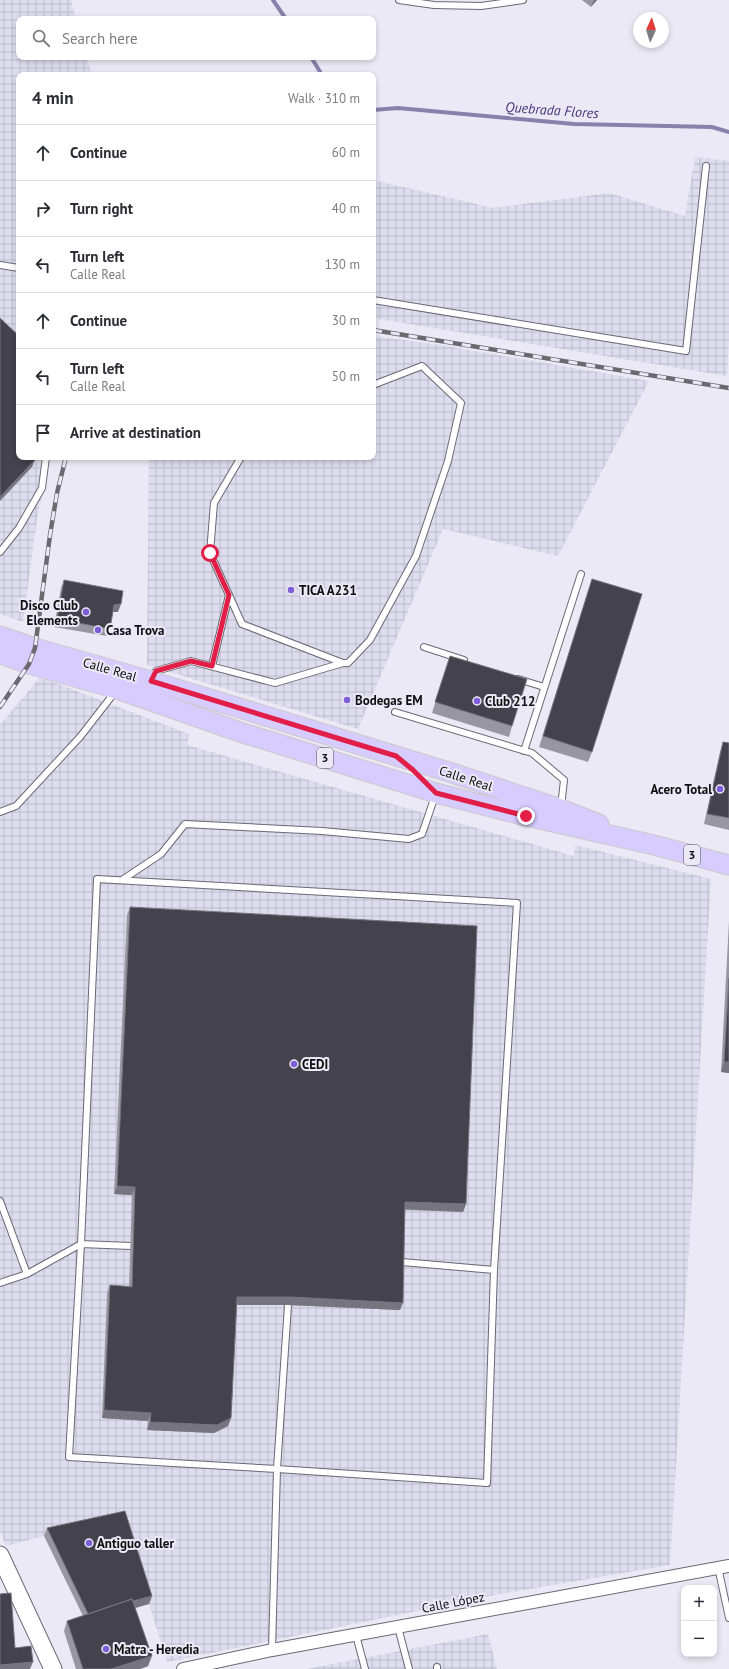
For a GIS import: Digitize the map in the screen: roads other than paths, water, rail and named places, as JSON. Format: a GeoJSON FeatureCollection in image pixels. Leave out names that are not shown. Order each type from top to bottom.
{"type":"FeatureCollection","features":[{"type":"Feature","properties":{"kind":"main road","name":"Calle Real"},"geometry":{"type":"LineString","coordinates":[[0,636],[35,648],[151,681],[499,788],[561,809],[654,845]]}},
{"type":"Feature","properties":{"kind":"main road","name":"Calle Real"},"geometry":{"type":"LineString","coordinates":[[0,654],[29,664],[117,689],[240,732],[436,793],[532,818],[654,845],[729,865]]}},
{"type":"Feature","properties":{"kind":"main road"},"geometry":{"type":"LineString","coordinates":[[396,756],[413,770],[436,793],[451,788],[499,788]]}},
{"type":"Feature","properties":{"kind":"street"},"geometry":{"type":"LineString","coordinates":[[0,1555],[53,1669]]}},
{"type":"Feature","properties":{"kind":"street","name":"Calle López"},"geometry":{"type":"LineString","coordinates":[[183,1669],[272,1650],[723,1567]]}},
{"type":"Feature","properties":{"kind":"lane"},"geometry":{"type":"LineString","coordinates":[[399,0],[434,5],[481,6],[524,0]]}},
{"type":"Feature","properties":{"kind":"lane"},"geometry":{"type":"LineString","coordinates":[[376,300],[686,351],[706,166]]}},
{"type":"Feature","properties":{"kind":"lane"},"geometry":{"type":"LineString","coordinates":[[0,265],[16,268]]}},
{"type":"Feature","properties":{"kind":"lane"},"geometry":{"type":"LineString","coordinates":[[151,681],[156,671],[191,661],[275,683],[343,663],[348,663],[370,640],[416,556],[448,461],[461,402],[422,366],[376,384]]}},
{"type":"Feature","properties":{"kind":"lane"},"geometry":{"type":"LineString","coordinates":[[0,552],[19,528],[42,488],[46,460]]}},
{"type":"Feature","properties":{"kind":"lane"},"geometry":{"type":"LineString","coordinates":[[239,460],[214,503],[210,553],[242,624],[343,663]]}},
{"type":"Feature","properties":{"kind":"lane"},"geometry":{"type":"LineString","coordinates":[[524,751],[581,574]]}},
{"type":"Feature","properties":{"kind":"lane"},"geometry":{"type":"LineString","coordinates":[[212,666],[229,595]]}},
{"type":"Feature","properties":{"kind":"lane"},"geometry":{"type":"LineString","coordinates":[[424,647],[469,662]]}},
{"type":"Feature","properties":{"kind":"lane"},"geometry":{"type":"LineString","coordinates":[[514,677],[544,687]]}},
{"type":"Feature","properties":{"kind":"lane"},"geometry":{"type":"LineString","coordinates":[[0,812],[16,806],[75,743],[117,689]]}},
{"type":"Feature","properties":{"kind":"lane"},"geometry":{"type":"LineString","coordinates":[[395,712],[532,753],[564,780],[561,809]]}},
{"type":"Feature","properties":{"kind":"lane"},"geometry":{"type":"LineString","coordinates":[[122,880],[161,854],[185,824],[322,831],[409,839],[415,838],[422,834],[436,793]]}},
{"type":"Feature","properties":{"kind":"lane"},"geometry":{"type":"LineString","coordinates":[[97,879],[517,903],[494,1270],[487,1483],[69,1457],[81,1244],[97,879]]}},
{"type":"Feature","properties":{"kind":"lane"},"geometry":{"type":"LineString","coordinates":[[0,1201],[26,1274]]}},
{"type":"Feature","properties":{"kind":"lane"},"geometry":{"type":"LineString","coordinates":[[0,1283],[26,1274],[81,1244],[131,1246]]}},
{"type":"Feature","properties":{"kind":"lane"},"geometry":{"type":"LineString","coordinates":[[402,1262],[494,1270]]}},
{"type":"Feature","properties":{"kind":"lane"},"geometry":{"type":"LineString","coordinates":[[272,1650],[277,1469],[288,1305]]}},
{"type":"Feature","properties":{"kind":"lane"},"geometry":{"type":"LineString","coordinates":[[723,1567],[729,1618]]}},
{"type":"Feature","properties":{"kind":"lane"},"geometry":{"type":"LineString","coordinates":[[398,1627],[409,1669]]}},
{"type":"Feature","properties":{"kind":"lane"},"geometry":{"type":"LineString","coordinates":[[356,1635],[365,1669]]}},
{"type":"Feature","properties":{"kind":"waterway","name":"Quebrada Flores"},"geometry":{"type":"LineString","coordinates":[[273,0],[284,16]]}},
{"type":"Feature","properties":{"kind":"waterway","name":"Quebrada Flores"},"geometry":{"type":"LineString","coordinates":[[313,60],[320,72]]}},
{"type":"Feature","properties":{"kind":"waterway","name":"Quebrada Flores"},"geometry":{"type":"LineString","coordinates":[[376,110],[398,108],[574,124],[712,127],[729,132]]}},
{"type":"Feature","properties":{"kind":"railway"},"geometry":{"type":"LineString","coordinates":[[376,330],[729,388]]}},
{"type":"Feature","properties":{"kind":"railway"},"geometry":{"type":"LineString","coordinates":[[0,707],[29,664],[35,648],[50,535],[57,493],[65,460]]}},
{"type":"Feature","properties":{"kind":"place","name":"TICA A231"},"geometry":{"type":"Point","coordinates":[291,590]}},
{"type":"Feature","properties":{"kind":"place","name":"Disco Club Elements"},"geometry":{"type":"Point","coordinates":[86,612]}},
{"type":"Feature","properties":{"kind":"place","name":"Casa Trova"},"geometry":{"type":"Point","coordinates":[98,630]}},
{"type":"Feature","properties":{"kind":"place","name":"Bodegas EM"},"geometry":{"type":"Point","coordinates":[347,700]}},
{"type":"Feature","properties":{"kind":"place","name":"Club 212"},"geometry":{"type":"Point","coordinates":[477,701]}},
{"type":"Feature","properties":{"kind":"place","name":"Acero Total"},"geometry":{"type":"Point","coordinates":[720,789]}},
{"type":"Feature","properties":{"kind":"place","name":"CEDI"},"geometry":{"type":"Point","coordinates":[294,1064]}},
{"type":"Feature","properties":{"kind":"place","name":"Antiguo taller"},"geometry":{"type":"Point","coordinates":[89,1543]}},
{"type":"Feature","properties":{"kind":"place","name":"Matra - Heredia"},"geometry":{"type":"Point","coordinates":[106,1649]}}]}
